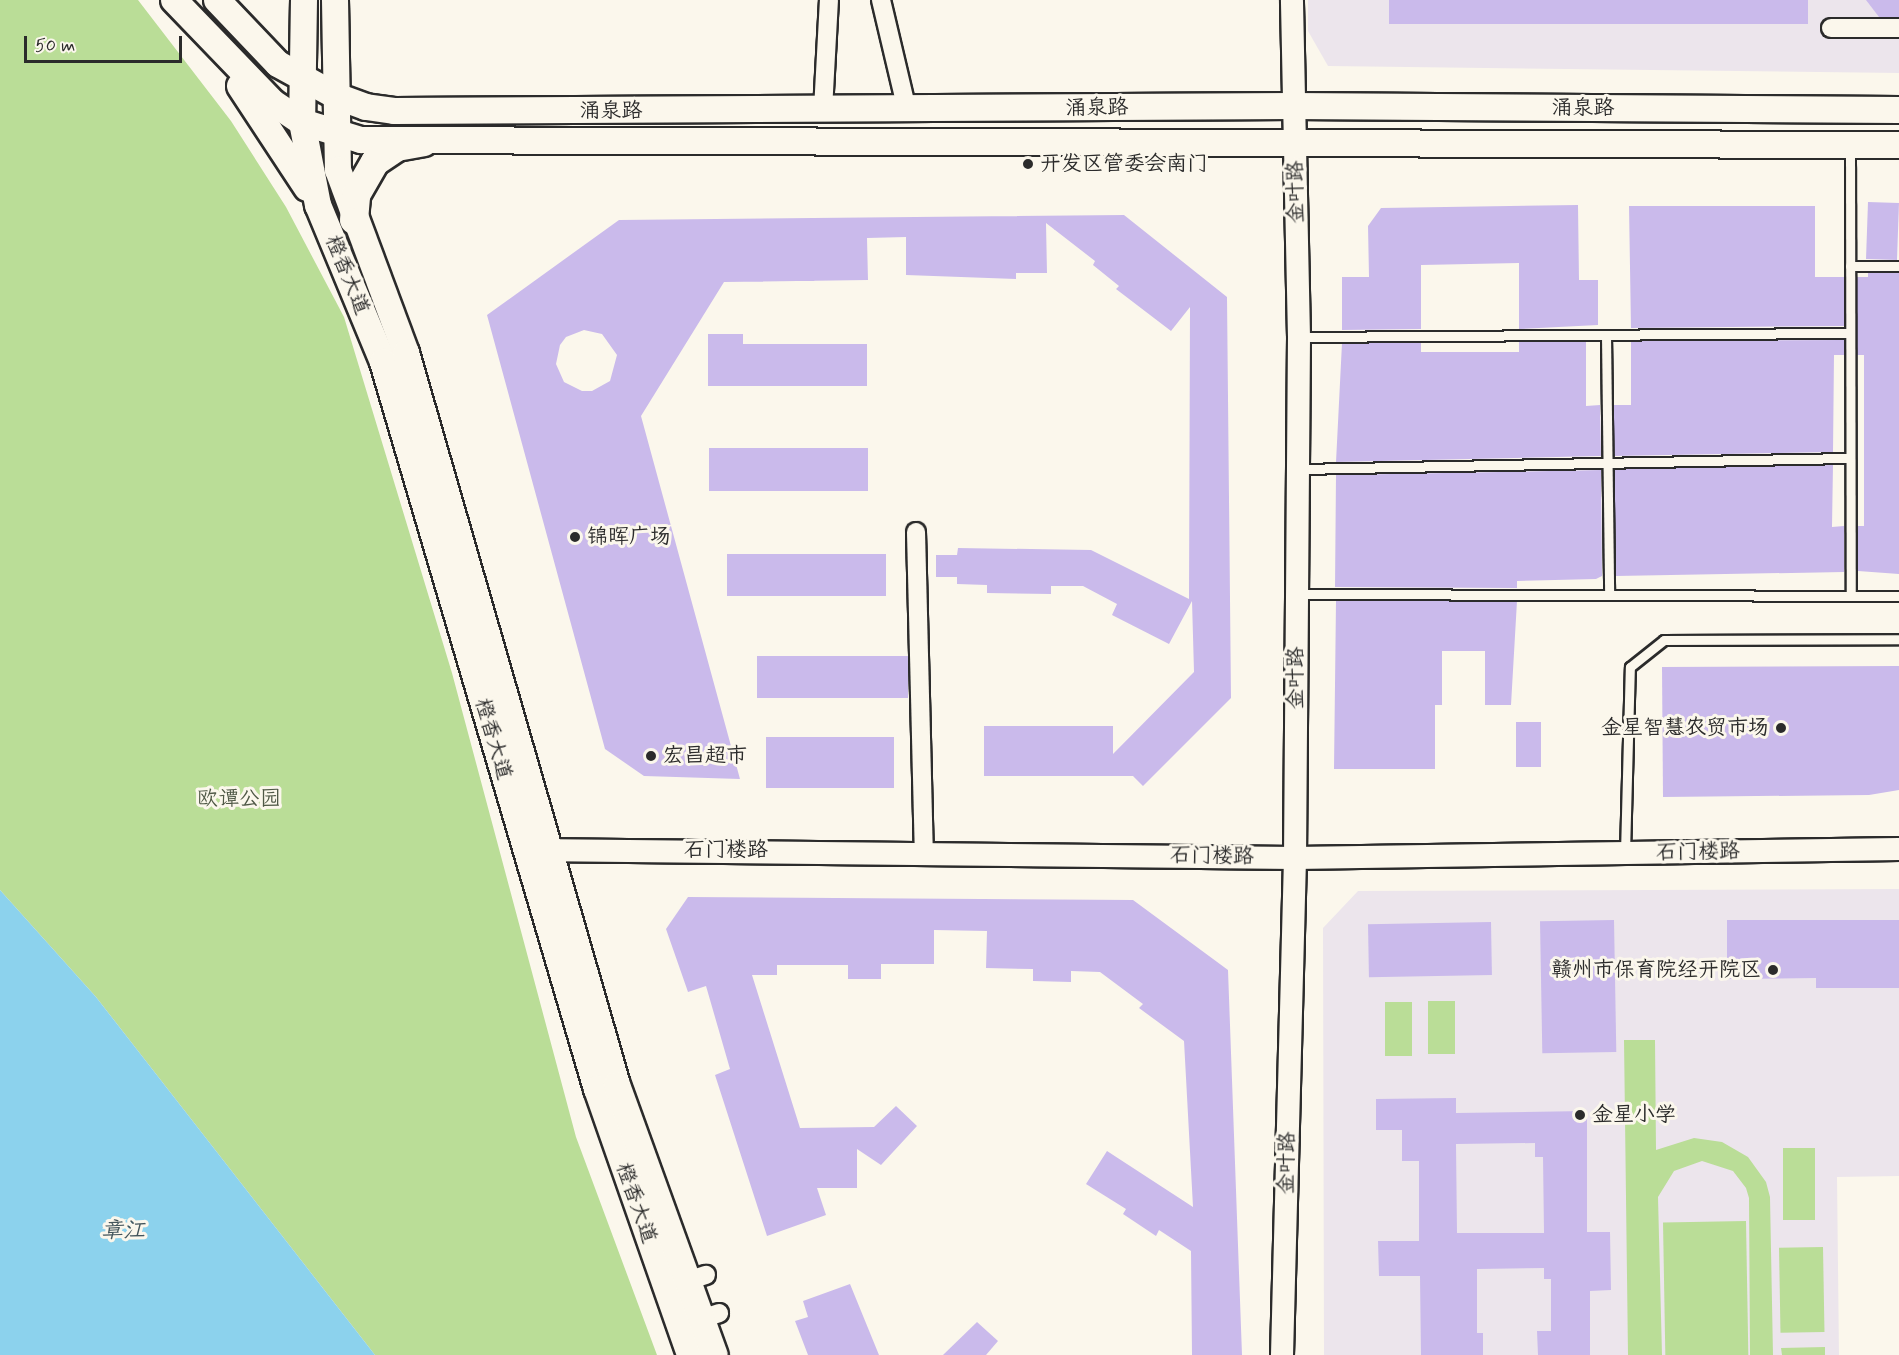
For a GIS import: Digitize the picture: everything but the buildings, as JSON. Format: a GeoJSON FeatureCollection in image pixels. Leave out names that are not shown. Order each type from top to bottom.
{"type":"FeatureCollection","features":[{"type":"Feature","properties":{"kind":"main road","name":"涌泉路"},"geometry":{"type":"LineString","coordinates":[[217,0],[278,64],[336,96],[366,107],[394,111],[907,110],[1293,106],[1899,110]]}},
{"type":"Feature","properties":{"kind":"main road","name":"橙香大道"},"geometry":{"type":"LineString","coordinates":[[304,0],[302,122],[318,205],[383,362],[538,850],[617,1084],[710,1316],[715,1355]]}},
{"type":"Feature","properties":{"kind":"main road","name":"橙香大道"},"geometry":{"type":"LineString","coordinates":[[335,0],[338,170],[354,220],[406,353],[538,850],[597,1089],[690,1355]]}},
{"type":"Feature","properties":{"kind":"main road","name":"涌泉路"},"geometry":{"type":"LineString","coordinates":[[177,3],[272,102],[302,122],[361,140],[1294,145],[1899,145]]}},
{"type":"Feature","properties":{"kind":"main road"},"geometry":{"type":"LineString","coordinates":[[177,3],[250,100],[318,205]]}},
{"type":"Feature","properties":{"kind":"main road"},"geometry":{"type":"LineString","coordinates":[[354,220],[358,189],[375,162],[397,147],[423,142]]}},
{"type":"Feature","properties":{"kind":"street"},"geometry":{"type":"LineString","coordinates":[[823,110],[829,0]]}},
{"type":"Feature","properties":{"kind":"street"},"geometry":{"type":"LineString","coordinates":[[881,0],[907,110]]}},
{"type":"Feature","properties":{"kind":"street","name":"金叶路"},"geometry":{"type":"LineString","coordinates":[[1282,1355],[1295,858],[1299,337],[1292,0]]}},
{"type":"Feature","properties":{"kind":"street"},"geometry":{"type":"LineString","coordinates":[[1831,28],[1899,28]]}},
{"type":"Feature","properties":{"kind":"street"},"geometry":{"type":"LineString","coordinates":[[916,532],[924,851]]}},
{"type":"Feature","properties":{"kind":"street","name":"石门楼路"},"geometry":{"type":"LineString","coordinates":[[538,850],[924,851],[1295,858],[1899,849]]}},
{"type":"Feature","properties":{"kind":"lane"},"geometry":{"type":"LineString","coordinates":[[1850,146],[1851,595]]}},
{"type":"Feature","properties":{"kind":"lane"},"geometry":{"type":"LineString","coordinates":[[1850,266],[1899,266]]}},
{"type":"Feature","properties":{"kind":"lane"},"geometry":{"type":"LineString","coordinates":[[1299,337],[1850,333]]}},
{"type":"Feature","properties":{"kind":"lane"},"geometry":{"type":"LineString","coordinates":[[1606,334],[1609,595]]}},
{"type":"Feature","properties":{"kind":"lane"},"geometry":{"type":"LineString","coordinates":[[1297,469],[1850,458]]}},
{"type":"Feature","properties":{"kind":"lane"},"geometry":{"type":"LineString","coordinates":[[1296,594],[1899,596]]}},
{"type":"Feature","properties":{"kind":"lane"},"geometry":{"type":"LineString","coordinates":[[1625,853],[1630,667],[1664,640],[1899,639]]}},
{"type":"Feature","properties":{"kind":"shaded area"},"geometry":{"type":"Polygon","coordinates":[[[1308,0],[1899,0],[1899,73],[1328,66],[1308,31],[1308,0]]]}},
{"type":"Feature","properties":{"kind":"shaded area","name":"金星小学"},"geometry":{"type":"Polygon","coordinates":[[[1899,889],[1899,1176],[1837,1177],[1839,1355],[1324,1355],[1323,928],[1358,891],[1899,889]]]}},
{"type":"Feature","properties":{"kind":"green space","name":"欧谭公园"},"geometry":{"type":"Polygon","coordinates":[[[0,0],[138,0],[231,121],[286,207],[344,317],[452,673],[576,1137],[657,1355],[375,1355],[96,997],[0,890],[0,0]]]}},
{"type":"Feature","properties":{"kind":"green space"},"geometry":{"type":"Polygon","coordinates":[[[1428,1001],[1455,1001],[1455,1054],[1428,1054],[1428,1001]]]}},
{"type":"Feature","properties":{"kind":"green space"},"geometry":{"type":"Polygon","coordinates":[[[1385,1002],[1412,1002],[1412,1056],[1385,1056],[1385,1002]]]}},
{"type":"Feature","properties":{"kind":"green space"},"geometry":{"type":"Polygon","coordinates":[[[1624,1040],[1655,1040],[1656,1150],[1694,1138],[1722,1142],[1748,1157],[1766,1182],[1770,1197],[1773,1355],[1750,1355],[1749,1198],[1746,1188],[1733,1171],[1702,1161],[1674,1171],[1658,1197],[1662,1355],[1628,1355],[1624,1040]]]}},
{"type":"Feature","properties":{"kind":"green space"},"geometry":{"type":"Polygon","coordinates":[[[1783,1148],[1815,1148],[1815,1220],[1783,1220],[1783,1148]]]}},
{"type":"Feature","properties":{"kind":"green space"},"geometry":{"type":"Polygon","coordinates":[[[1746,1221],[1748,1355],[1665,1355],[1663,1222],[1746,1221]]]}},
{"type":"Feature","properties":{"kind":"green space"},"geometry":{"type":"Polygon","coordinates":[[[1823,1247],[1824,1332],[1780,1333],[1779,1248],[1823,1247]]]}},
{"type":"Feature","properties":{"kind":"green space"},"geometry":{"type":"Polygon","coordinates":[[[1825,1347],[1825,1355],[1782,1355],[1781,1348],[1825,1347]]]}},
{"type":"Feature","properties":{"kind":"water","name":"章江"},"geometry":{"type":"Polygon","coordinates":[[[0,890],[96,997],[375,1355],[0,1355],[0,890]]]}},
{"type":"Feature","properties":{"kind":"place","name":"开发区管委会南门"},"geometry":{"type":"Point","coordinates":[1028,164]}},
{"type":"Feature","properties":{"kind":"place","name":"锦晖广场"},"geometry":{"type":"Point","coordinates":[575,537]}},
{"type":"Feature","properties":{"kind":"place","name":"金星智慧农贸市场"},"geometry":{"type":"Point","coordinates":[1781,728]}},
{"type":"Feature","properties":{"kind":"place","name":"宏昌超市"},"geometry":{"type":"Point","coordinates":[651,756]}},
{"type":"Feature","properties":{"kind":"place","name":"赣州市保育院经开院区"},"geometry":{"type":"Point","coordinates":[1773,970]}},
{"type":"Feature","properties":{"kind":"place","name":"金星小学"},"geometry":{"type":"Point","coordinates":[1580,1115]}}]}
